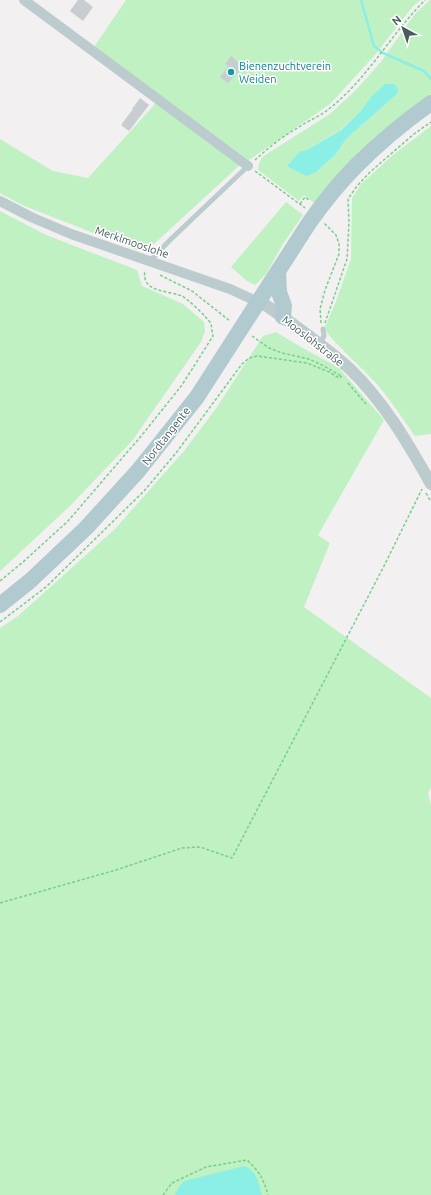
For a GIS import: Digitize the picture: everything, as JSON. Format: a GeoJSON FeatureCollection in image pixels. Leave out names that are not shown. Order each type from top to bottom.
{"type":"FeatureCollection","features":[{"type":"Feature","properties":{"kind":"main road","name":"Nordtangente"},"geometry":{"type":"LineString","coordinates":[[0,605],[30,581],[86,528],[138,471],[196,397],[298,239],[325,201],[355,167],[388,136],[431,103]]}},
{"type":"Feature","properties":{"kind":"main road"},"geometry":{"type":"LineString","coordinates":[[278,272],[279,292],[284,306],[283,317]]}},
{"type":"Feature","properties":{"kind":"street"},"geometry":{"type":"LineString","coordinates":[[24,0],[248,166]]}},
{"type":"Feature","properties":{"kind":"street","name":"Merklmooslohe"},"geometry":{"type":"LineString","coordinates":[[0,201],[31,217],[147,265],[230,289],[258,302]]}},
{"type":"Feature","properties":{"kind":"street","name":"Mooslohstraße"},"geometry":{"type":"LineString","coordinates":[[258,302],[267,306],[320,343],[346,373],[368,389],[388,414],[409,446],[427,486]]}},
{"type":"Feature","properties":{"kind":"lane"},"geometry":{"type":"LineString","coordinates":[[147,265],[169,241],[248,166]]}},
{"type":"Feature","properties":{"kind":"lane"},"geometry":{"type":"LineString","coordinates":[[320,343],[324,336],[324,329]]}},
{"type":"Feature","properties":{"kind":"path"},"geometry":{"type":"LineString","coordinates":[[307,209],[248,166],[266,150],[298,128],[330,109],[358,82],[412,13],[425,0]]}},
{"type":"Feature","properties":{"kind":"path"},"geometry":{"type":"LineString","coordinates":[[324,329],[347,259],[349,223],[348,199],[357,186],[370,172],[414,134],[431,122]]}},
{"type":"Feature","properties":{"kind":"path"},"geometry":{"type":"LineString","coordinates":[[323,221],[336,235],[339,244],[339,254],[325,290],[320,309],[321,321],[324,329]]}},
{"type":"Feature","properties":{"kind":"path"},"geometry":{"type":"LineString","coordinates":[[0,581],[23,562],[68,520],[138,441],[182,385],[213,336],[211,324],[201,312],[183,297],[157,290],[147,285],[144,276],[147,265]]}},
{"type":"Feature","properties":{"kind":"path"},"geometry":{"type":"LineString","coordinates":[[252,336],[269,348],[282,353],[309,359],[324,366],[346,373]]}},
{"type":"Feature","properties":{"kind":"path"},"geometry":{"type":"LineString","coordinates":[[0,622],[46,587],[144,491],[176,453],[242,364],[249,358],[257,356],[307,362],[339,378],[346,373]]}},
{"type":"Feature","properties":{"kind":"path"},"geometry":{"type":"LineString","coordinates":[[347,382],[368,406]]}},
{"type":"Feature","properties":{"kind":"path"},"geometry":{"type":"LineString","coordinates":[[427,486],[431,502]]}},
{"type":"Feature","properties":{"kind":"path"},"geometry":{"type":"LineString","coordinates":[[0,903],[116,870],[182,848],[200,847],[232,858],[427,486]]}},
{"type":"Feature","properties":{"kind":"path"},"geometry":{"type":"LineString","coordinates":[[163,1195],[172,1183],[206,1167],[247,1160],[264,1180],[268,1195]]}},
{"type":"Feature","properties":{"kind":"green space"},"geometry":{"type":"Polygon","coordinates":[[[126,0],[421,0],[413,6],[375,55],[330,104],[249,160],[94,47],[126,0]]]}},
{"type":"Feature","properties":{"kind":"green space"},"geometry":{"type":"Polygon","coordinates":[[[431,0],[431,94],[380,134],[314,203],[304,195],[299,201],[258,170],[262,157],[330,114],[356,90],[380,63],[415,14],[431,0]],[[397,94],[370,98],[361,111],[340,130],[307,150],[300,151],[287,166],[316,172],[336,154],[346,139],[397,94]]]}},
{"type":"Feature","properties":{"kind":"green space"},"geometry":{"type":"Polygon","coordinates":[[[156,103],[241,164],[154,244],[137,250],[22,205],[0,193],[0,139],[53,171],[88,178],[156,103]]]}},
{"type":"Feature","properties":{"kind":"green space"},"geometry":{"type":"Polygon","coordinates":[[[431,126],[431,434],[415,436],[375,382],[324,329],[335,304],[351,259],[352,198],[361,184],[393,155],[431,126]]]}},
{"type":"Feature","properties":{"kind":"green space"},"geometry":{"type":"Polygon","coordinates":[[[286,202],[303,215],[283,244],[266,274],[255,285],[247,281],[231,267],[286,202]]]}},
{"type":"Feature","properties":{"kind":"green space"},"geometry":{"type":"Polygon","coordinates":[[[0,211],[46,235],[137,270],[142,286],[183,304],[204,322],[205,331],[201,342],[132,441],[69,507],[0,571],[0,211]]]}},
{"type":"Feature","properties":{"kind":"green space"},"geometry":{"type":"Polygon","coordinates":[[[276,332],[338,367],[384,420],[318,535],[330,543],[304,607],[431,698],[431,787],[428,793],[431,805],[431,1195],[0,1195],[0,628],[18,616],[115,529],[184,451],[217,407],[263,336],[276,332]]]}},
{"type":"Feature","properties":{"kind":"water"},"geometry":{"type":"Polygon","coordinates":[[[385,84],[394,84],[398,89],[397,94],[346,139],[336,154],[316,172],[306,176],[287,166],[300,151],[307,150],[341,130],[361,111],[370,98],[385,84]]]}},
{"type":"Feature","properties":{"kind":"water"},"geometry":{"type":"Polygon","coordinates":[[[244,1166],[251,1170],[254,1174],[262,1195],[175,1195],[184,1181],[244,1166]]]}},
{"type":"Feature","properties":{"kind":"building"},"geometry":{"type":"Polygon","coordinates":[[[78,0],[84,0],[93,7],[83,21],[70,11],[78,0]]]}},
{"type":"Feature","properties":{"kind":"building","name":"Bienenzuchtverein Weiden"},"geometry":{"type":"Polygon","coordinates":[[[231,56],[243,66],[228,83],[220,77],[229,66],[225,64],[231,56]]]}},
{"type":"Feature","properties":{"kind":"building"},"geometry":{"type":"Polygon","coordinates":[[[140,98],[149,105],[129,131],[121,125],[140,98]]]}},
{"type":"Feature","properties":{"kind":"waterway"},"geometry":{"type":"LineString","coordinates":[[361,0],[374,46],[383,53],[424,71],[431,79]]}},
{"type":"Feature","properties":{"kind":"place","name":"Bienenzuchtverein Weiden"},"geometry":{"type":"Point","coordinates":[231,72]}}]}
